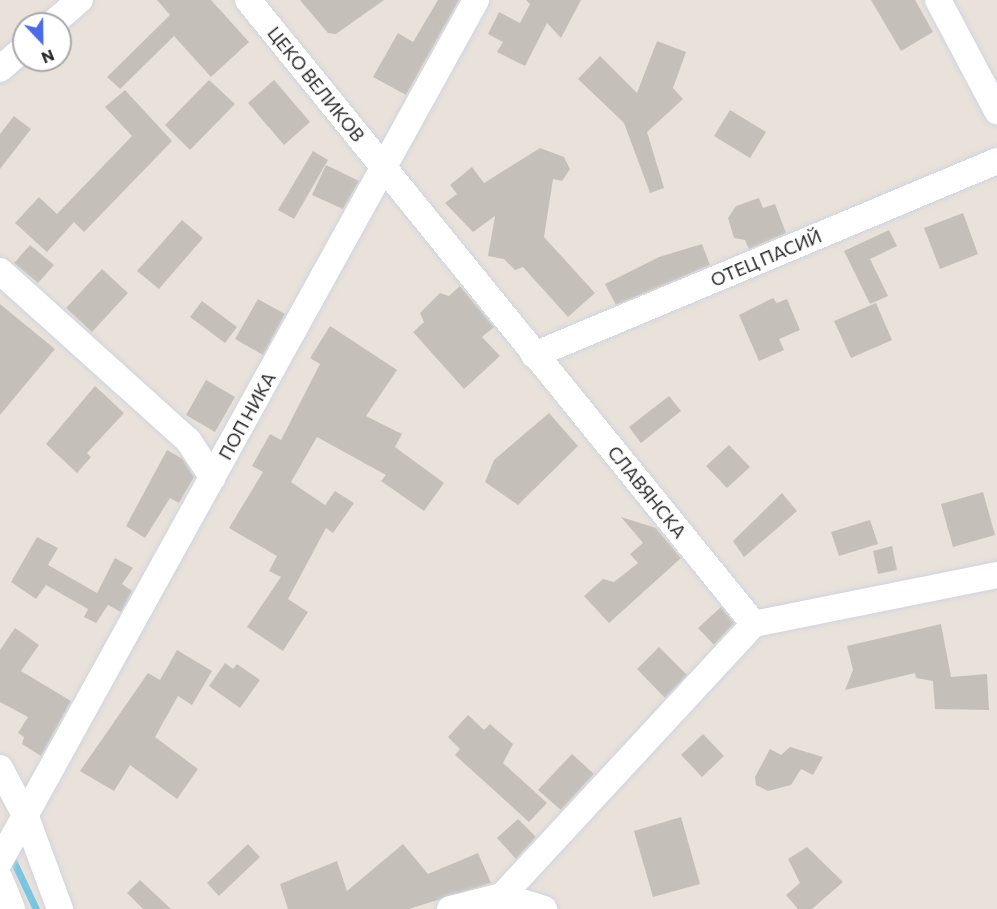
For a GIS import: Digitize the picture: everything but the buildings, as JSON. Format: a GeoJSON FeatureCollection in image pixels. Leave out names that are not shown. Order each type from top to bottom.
{"type":"FeatureCollection","features":[{"type":"Feature","properties":{"kind":"street"},"geometry":{"type":"LineString","coordinates":[[66,12],[80,0]]}},
{"type":"Feature","properties":{"kind":"street","name":"ЦЕКО ВЕЛИКОВ"},"geometry":{"type":"LineString","coordinates":[[248,0],[384,167]]}},
{"type":"Feature","properties":{"kind":"street","name":"ПОП НИКА"},"geometry":{"type":"LineString","coordinates":[[1,866],[21,824],[476,0]]}},
{"type":"Feature","properties":{"kind":"street"},"geometry":{"type":"LineString","coordinates":[[938,0],[997,111]]}},
{"type":"Feature","properties":{"kind":"street"},"geometry":{"type":"LineString","coordinates":[[0,69],[12,58]]}},
{"type":"Feature","properties":{"kind":"street","name":"ОТЕЦ ПАСИЙ"},"geometry":{"type":"LineString","coordinates":[[534,355],[997,161]]}},
{"type":"Feature","properties":{"kind":"street","name":"СЛАВЯНСКА"},"geometry":{"type":"LineString","coordinates":[[384,167],[754,624]]}},
{"type":"Feature","properties":{"kind":"street"},"geometry":{"type":"LineString","coordinates":[[0,271],[188,440],[213,478]]}},
{"type":"Feature","properties":{"kind":"street"},"geometry":{"type":"LineString","coordinates":[[502,896],[754,624],[997,575]]}},
{"type":"Feature","properties":{"kind":"street"},"geometry":{"type":"LineString","coordinates":[[0,768],[21,824],[60,909]]}},
{"type":"Feature","properties":{"kind":"street"},"geometry":{"type":"LineString","coordinates":[[1,866],[12,909]]}},
{"type":"Feature","properties":{"kind":"street"},"geometry":{"type":"LineString","coordinates":[[450,909],[502,896],[544,909]]}},
{"type":"Feature","properties":{"kind":"waterway"},"geometry":{"type":"LineString","coordinates":[[10,854],[36,909]]}}]}
